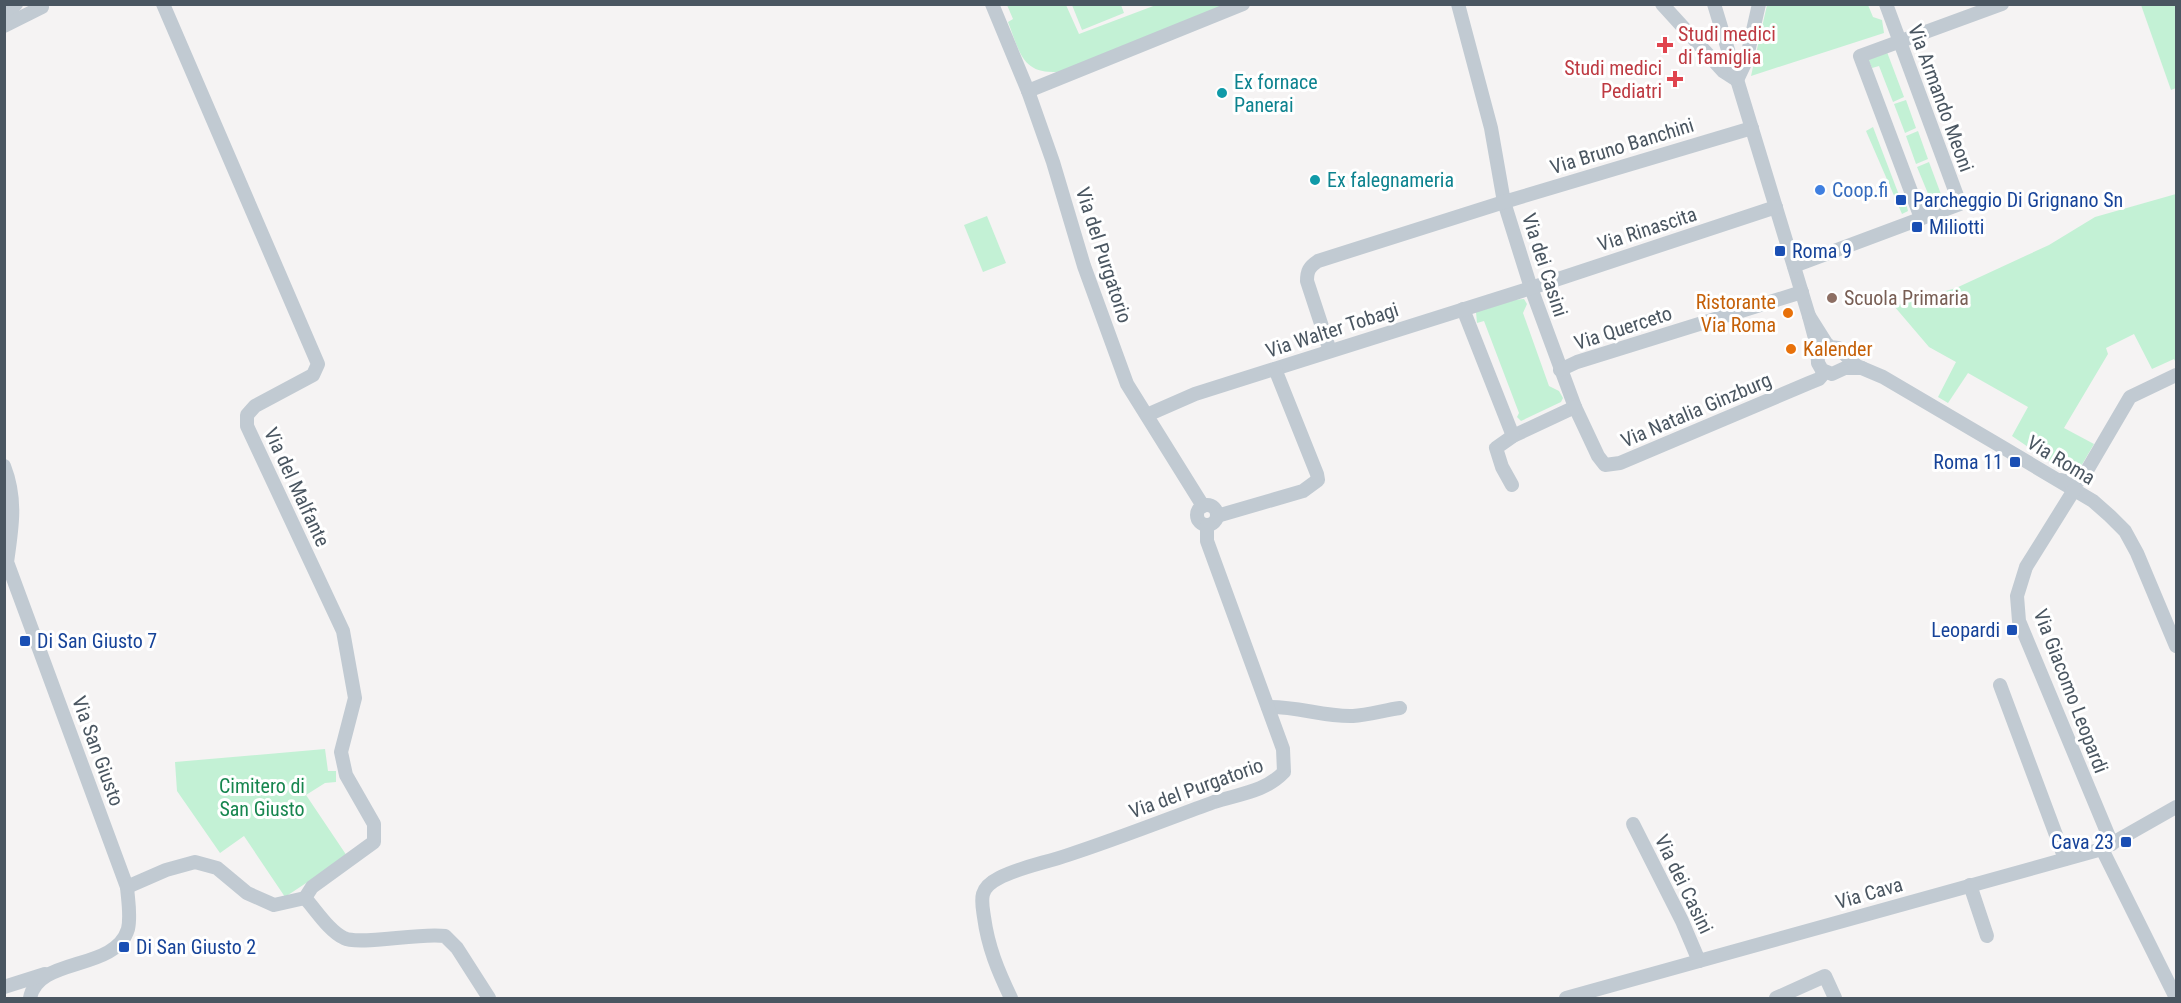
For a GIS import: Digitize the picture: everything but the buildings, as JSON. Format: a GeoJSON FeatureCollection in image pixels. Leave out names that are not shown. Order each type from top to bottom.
{"type":"FeatureCollection","features":[{"type":"Feature","properties":{"kind":"street"},"geometry":{"type":"LineString","coordinates":[[4,17],[16,4]]}},
{"type":"Feature","properties":{"kind":"street","name":"Via del Malfante"},"geometry":{"type":"LineString","coordinates":[[163,4],[318,364],[313,375],[255,406],[247,415],[247,426],[343,631],[356,698],[340,752],[346,775],[374,824],[374,842],[312,887],[305,898]]}},
{"type":"Feature","properties":{"kind":"street","name":"Via del Purgatorio"},"geometry":{"type":"LineString","coordinates":[[992,4],[1028,91],[1053,162],[1084,266],[1127,384],[1203,506],[1197,515],[1202,524],[1212,520]]}},
{"type":"Feature","properties":{"kind":"street"},"geometry":{"type":"LineString","coordinates":[[1028,91],[1243,4]]}},
{"type":"Feature","properties":{"kind":"street","name":"Via dei Casini"},"geometry":{"type":"LineString","coordinates":[[1458,4],[1491,129],[1504,202],[1531,288],[1575,407]]}},
{"type":"Feature","properties":{"kind":"street"},"geometry":{"type":"LineString","coordinates":[[1662,4],[1724,71],[1737,80]]}},
{"type":"Feature","properties":{"kind":"street"},"geometry":{"type":"LineString","coordinates":[[1714,4],[1809,316],[1824,351],[1820,367],[1825,372]]}},
{"type":"Feature","properties":{"kind":"street"},"geometry":{"type":"LineString","coordinates":[[1737,80],[1746,61],[1758,4]]}},
{"type":"Feature","properties":{"kind":"street","name":"Via Armando Meoni"},"geometry":{"type":"LineString","coordinates":[[1886,4],[1960,204],[1921,218]]}},
{"type":"Feature","properties":{"kind":"street"},"geometry":{"type":"LineString","coordinates":[[1794,266],[1921,218],[1860,56],[2002,4]]}},
{"type":"Feature","properties":{"kind":"street"},"geometry":{"type":"LineString","coordinates":[[4,26],[43,5]]}},
{"type":"Feature","properties":{"kind":"street","name":"Via Bruno Banchini"},"geometry":{"type":"LineString","coordinates":[[1330,351],[1307,281],[1310,267],[1318,261],[1504,202],[1752,128]]}},
{"type":"Feature","properties":{"kind":"street","name":"Via Rinascita"},"geometry":{"type":"LineString","coordinates":[[1531,288],[1776,207]]}},
{"type":"Feature","properties":{"kind":"street","name":"Via Walter Tobagi"},"geometry":{"type":"LineString","coordinates":[[1147,415],[1195,394],[1531,288]]}},
{"type":"Feature","properties":{"kind":"street","name":"Via Querceto"},"geometry":{"type":"LineString","coordinates":[[1560,370],[1577,362],[1802,292]]}},
{"type":"Feature","properties":{"kind":"street"},"geometry":{"type":"LineString","coordinates":[[1463,309],[1513,436]]}},
{"type":"Feature","properties":{"kind":"street","name":"Via Roma"},"geometry":{"type":"LineString","coordinates":[[1824,351],[1838,348],[1862,368],[1883,377],[2053,478],[2078,485],[2118,524],[2138,553],[2176,646]]}},
{"type":"Feature","properties":{"kind":"street"},"geometry":{"type":"LineString","coordinates":[[1841,369],[1845,360],[1843,354]]}},
{"type":"Feature","properties":{"kind":"street","name":"Via Roma"},"geometry":{"type":"LineString","coordinates":[[1825,372],[1835,373],[1841,369],[1862,368]]}},
{"type":"Feature","properties":{"kind":"street"},"geometry":{"type":"LineString","coordinates":[[1212,520],[1303,491],[1318,480],[1275,369]]}},
{"type":"Feature","properties":{"kind":"street","name":"Via Natalia Ginzburg"},"geometry":{"type":"LineString","coordinates":[[1575,407],[1598,456],[1605,465],[1620,463],[1809,383],[1821,377],[1825,372]]}},
{"type":"Feature","properties":{"kind":"street","name":"Via Giacomo Leopardi"},"geometry":{"type":"LineString","coordinates":[[2176,377],[2130,397],[2026,567],[2017,596],[2019,621],[2107,846],[2176,998]]}},
{"type":"Feature","properties":{"kind":"street"},"geometry":{"type":"LineString","coordinates":[[1512,485],[1502,467],[1496,448],[1513,436],[1575,407]]}},
{"type":"Feature","properties":{"kind":"street","name":"Via San Giusto"},"geometry":{"type":"LineString","coordinates":[[4,466],[13,498],[13,519],[7,562],[127,887],[129,907],[128,929],[118,944],[98,957],[45,976],[30,995]]}},
{"type":"Feature","properties":{"kind":"street","name":"Via del Purgatorio"},"geometry":{"type":"LineString","coordinates":[[1011,999],[997,971],[987,941],[982,904],[983,893],[989,885],[1011,873],[1218,801],[1263,788],[1284,772],[1285,760],[1268,707],[1207,541],[1212,520]]}},
{"type":"Feature","properties":{"kind":"street"},"geometry":{"type":"LineString","coordinates":[[2000,685],[2065,859]]}},
{"type":"Feature","properties":{"kind":"street"},"geometry":{"type":"LineString","coordinates":[[1268,707],[1288,706],[1353,716],[1400,708]]}},
{"type":"Feature","properties":{"kind":"street","name":"Via Cava"},"geometry":{"type":"LineString","coordinates":[[1566,999],[1604,994],[1700,961],[2107,846],[2176,807]]}},
{"type":"Feature","properties":{"kind":"street","name":"Via dei Casini"},"geometry":{"type":"LineString","coordinates":[[1633,824],[1700,961]]}},
{"type":"Feature","properties":{"kind":"street"},"geometry":{"type":"LineString","coordinates":[[127,887],[166,870],[195,862],[217,868],[247,893],[274,905],[305,898],[338,935],[345,939],[363,940],[412,935],[445,936],[457,948],[489,999]]}},
{"type":"Feature","properties":{"kind":"street"},"geometry":{"type":"LineString","coordinates":[[1970,885],[1987,936]]}},
{"type":"Feature","properties":{"kind":"street"},"geometry":{"type":"LineString","coordinates":[[8,986],[65,969]]}},
{"type":"Feature","properties":{"kind":"street"},"geometry":{"type":"LineString","coordinates":[[1776,999],[1825,976],[1835,999]]}},
{"type":"Feature","properties":{"kind":"street"},"geometry":{"type":"LineString","coordinates":[[8,986],[30,995]]}},
{"type":"Feature","properties":{"kind":"green space"},"geometry":{"type":"Polygon","coordinates":[[[1007,5],[1066,5],[1079,34],[1156,5],[1225,5],[1066,71],[1052,72],[1041,71],[1026,62],[1008,22],[1013,19],[1007,5]]]}},
{"type":"Feature","properties":{"kind":"green space"},"geometry":{"type":"Polygon","coordinates":[[[1072,5],[1121,5],[1124,13],[1082,30],[1072,5]]]}},
{"type":"Feature","properties":{"kind":"green space"},"geometry":{"type":"Polygon","coordinates":[[[1767,5],[1868,5],[1873,17],[1882,20],[1884,33],[1751,76],[1767,5]]]}},
{"type":"Feature","properties":{"kind":"green space"},"geometry":{"type":"Polygon","coordinates":[[[2141,5],[2176,5],[2176,88],[2171,90],[2141,5]]]}},
{"type":"Feature","properties":{"kind":"green space"},"geometry":{"type":"Polygon","coordinates":[[[1887,52],[1904,97],[1893,102],[1879,66],[1872,68],[1869,61],[1870,58],[1887,52]]]}},
{"type":"Feature","properties":{"kind":"green space"},"geometry":{"type":"Polygon","coordinates":[[[1906,100],[1916,128],[1905,133],[1894,104],[1906,100]]]}},
{"type":"Feature","properties":{"kind":"green space"},"geometry":{"type":"Polygon","coordinates":[[[1873,127],[1902,203],[1906,203],[1908,211],[1902,214],[1866,131],[1873,127]]]}},
{"type":"Feature","properties":{"kind":"green space"},"geometry":{"type":"Polygon","coordinates":[[[1918,131],[1928,159],[1916,164],[1906,136],[1918,131]]]}},
{"type":"Feature","properties":{"kind":"green space"},"geometry":{"type":"Polygon","coordinates":[[[1929,162],[1942,197],[1937,202],[1926,205],[1922,199],[1929,196],[1917,167],[1929,162]]]}},
{"type":"Feature","properties":{"kind":"green space"},"geometry":{"type":"Polygon","coordinates":[[[2176,194],[2176,363],[2174,359],[2152,369],[2134,334],[2106,348],[2108,354],[2064,428],[2094,444],[2080,468],[2059,468],[2012,436],[2028,407],[1968,373],[1948,403],[1938,397],[1956,362],[1929,347],[1894,306],[1956,288],[2049,245],[2095,217],[2176,194]]]}},
{"type":"Feature","properties":{"kind":"green space"},"geometry":{"type":"Polygon","coordinates":[[[987,216],[1006,263],[983,272],[964,225],[987,216]]]}},
{"type":"Feature","properties":{"kind":"green space"},"geometry":{"type":"Polygon","coordinates":[[[1524,299],[1527,304],[1523,313],[1549,386],[1559,391],[1563,398],[1561,402],[1521,421],[1517,417],[1519,413],[1484,321],[1477,323],[1476,312],[1524,299]]]}},
{"type":"Feature","properties":{"kind":"green space","name":"Cimitero di San Giusto"},"geometry":{"type":"Polygon","coordinates":[[[325,749],[328,771],[336,771],[336,782],[325,783],[306,795],[347,856],[285,897],[244,836],[220,853],[177,791],[175,762],[325,749]]]}},
{"type":"Feature","properties":{"kind":"place","name":"Studi medici di famiglia"},"geometry":{"type":"Point","coordinates":[1665,45]}},
{"type":"Feature","properties":{"kind":"place","name":"Studi medici Pediatri"},"geometry":{"type":"Point","coordinates":[1675,79]}},
{"type":"Feature","properties":{"kind":"place","name":"Ex fornace Panerai"},"geometry":{"type":"Point","coordinates":[1222,93]}},
{"type":"Feature","properties":{"kind":"place","name":"Ex falegnameria"},"geometry":{"type":"Point","coordinates":[1315,180]}},
{"type":"Feature","properties":{"kind":"place","name":"Coop.fi"},"geometry":{"type":"Point","coordinates":[1820,190]}},
{"type":"Feature","properties":{"kind":"place","name":"Parcheggio Di Grignano Sn"},"geometry":{"type":"Point","coordinates":[1901,200]}},
{"type":"Feature","properties":{"kind":"place","name":"Miliotti"},"geometry":{"type":"Point","coordinates":[1917,227]}},
{"type":"Feature","properties":{"kind":"place","name":"Roma 9"},"geometry":{"type":"Point","coordinates":[1780,251]}},
{"type":"Feature","properties":{"kind":"place","name":"Scuola Primaria"},"geometry":{"type":"Point","coordinates":[1832,298]}},
{"type":"Feature","properties":{"kind":"place","name":"Ristorante Via Roma"},"geometry":{"type":"Point","coordinates":[1788,313]}},
{"type":"Feature","properties":{"kind":"place","name":"Kalender"},"geometry":{"type":"Point","coordinates":[1791,349]}},
{"type":"Feature","properties":{"kind":"place","name":"Roma 11"},"geometry":{"type":"Point","coordinates":[2015,462]}},
{"type":"Feature","properties":{"kind":"place","name":"Leopardi"},"geometry":{"type":"Point","coordinates":[2012,630]}},
{"type":"Feature","properties":{"kind":"place","name":"Di San Giusto 7"},"geometry":{"type":"Point","coordinates":[25,641]}},
{"type":"Feature","properties":{"kind":"place","name":"Cava 23"},"geometry":{"type":"Point","coordinates":[2126,842]}},
{"type":"Feature","properties":{"kind":"place","name":"Di San Giusto 2"},"geometry":{"type":"Point","coordinates":[124,947]}}]}
